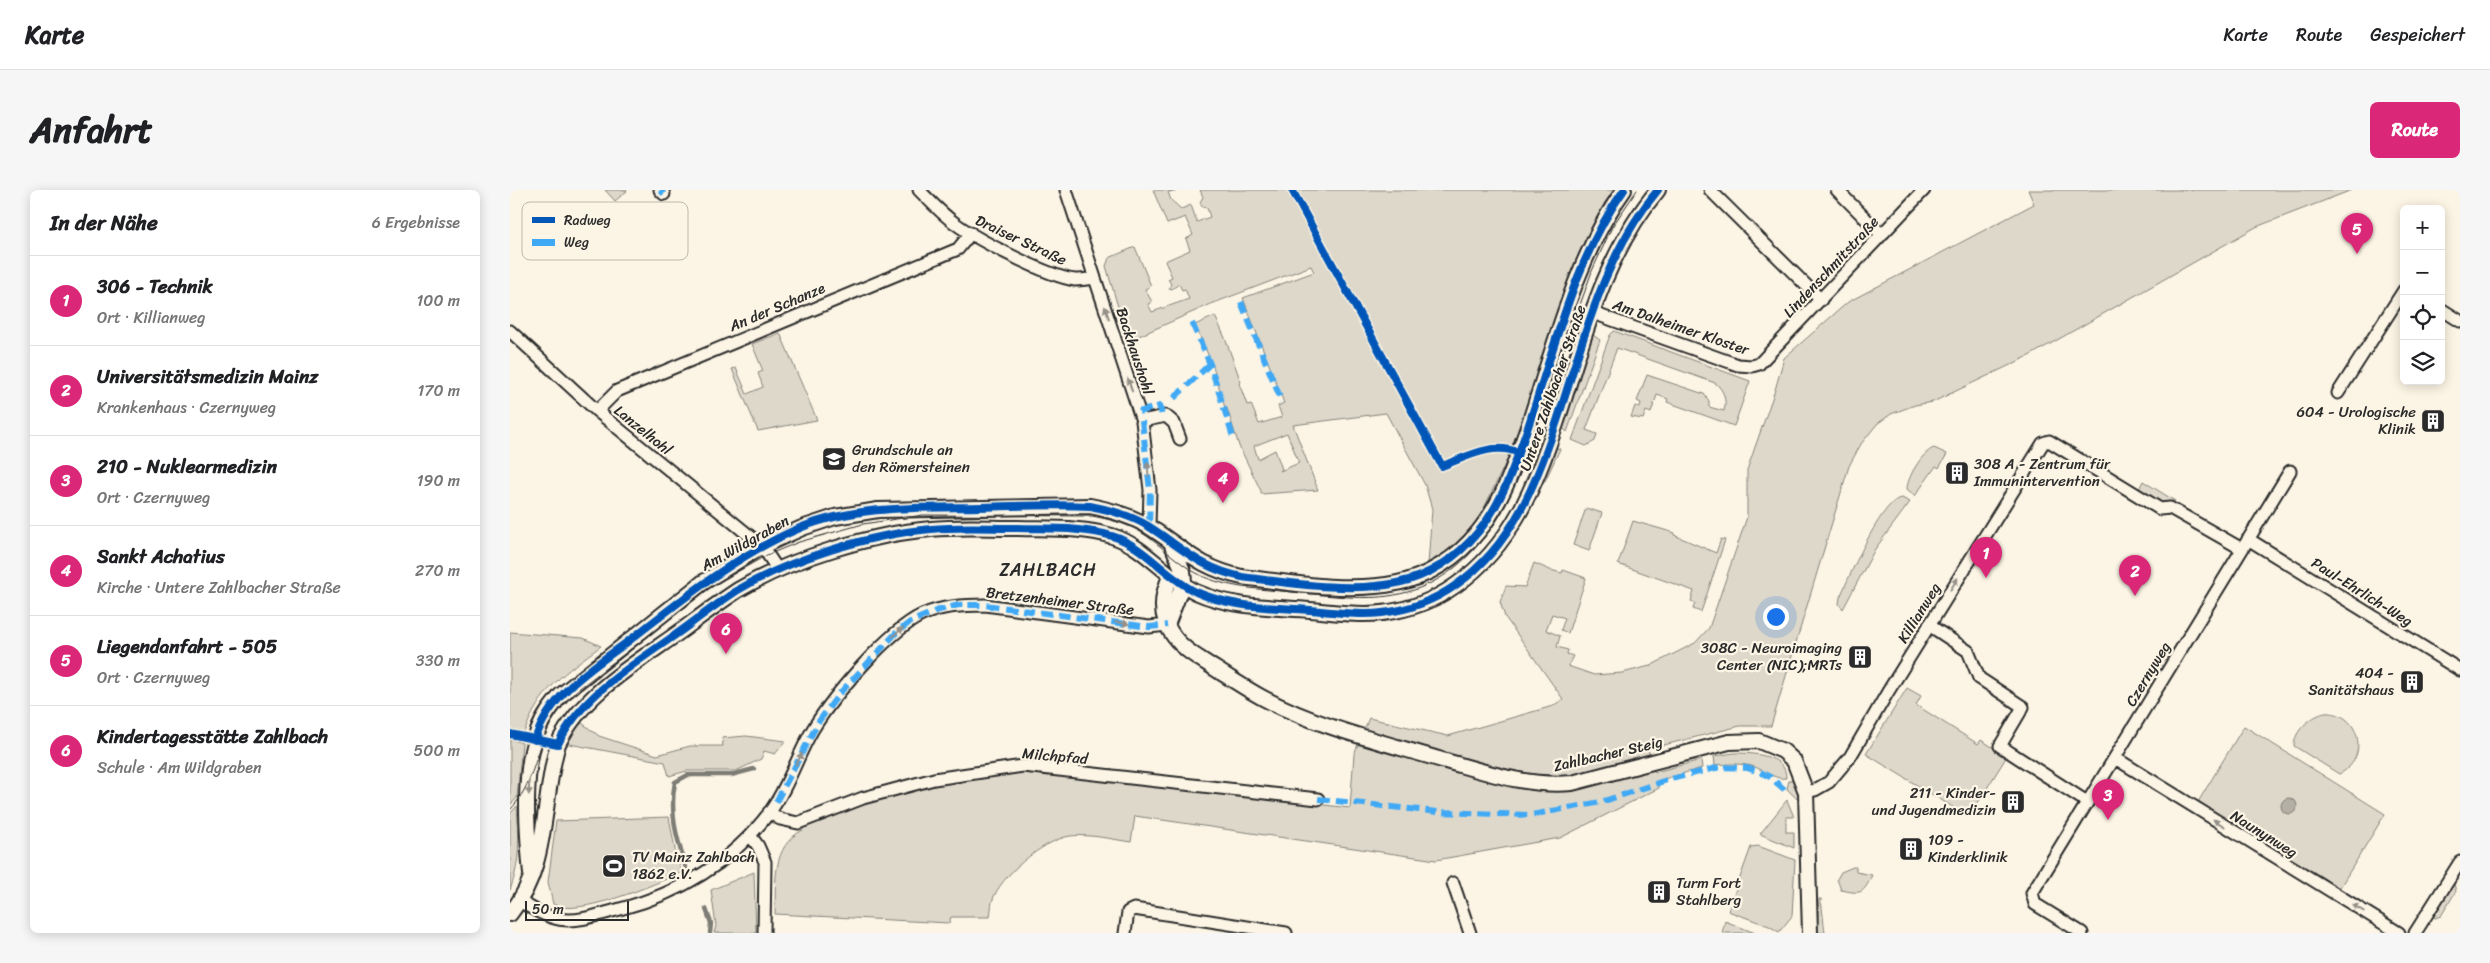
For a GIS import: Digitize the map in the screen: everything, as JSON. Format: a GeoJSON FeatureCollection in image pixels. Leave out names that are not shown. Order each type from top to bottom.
{"type":"FeatureCollection","features":[{"type":"Feature","properties":{"kind":"street","name":"Draiser Straße"},"geometry":{"type":"LineString","coordinates":[[919,190],[944,214],[971,234],[1023,260],[1066,278],[1081,280],[1095,278]]}},
{"type":"Feature","properties":{"kind":"street","name":"Backhaushohl"},"geometry":{"type":"LineString","coordinates":[[1066,190],[1142,421],[1150,490],[1148,527]]}},
{"type":"Feature","properties":{"kind":"street","name":"Untere Zahlbacher Straße"},"geometry":{"type":"LineString","coordinates":[[1172,545],[1197,562],[1219,571],[1242,577],[1327,586],[1384,586],[1427,572],[1461,550],[1479,532],[1501,496],[1519,453],[1589,249],[1612,207],[1624,190]]}},
{"type":"Feature","properties":{"kind":"street","name":"Untere Zahlbacher Straße"},"geometry":{"type":"LineString","coordinates":[[1179,577],[1225,602],[1362,614],[1405,609],[1438,597],[1456,586],[1485,562],[1505,538],[1518,516],[1541,467],[1593,313],[1612,263],[1626,236],[1658,190]]}},
{"type":"Feature","properties":{"kind":"street"},"geometry":{"type":"LineString","coordinates":[[1710,190],[1821,300]]}},
{"type":"Feature","properties":{"kind":"street"},"geometry":{"type":"LineString","coordinates":[[1838,190],[1882,235]]}},
{"type":"Feature","properties":{"kind":"street","name":"Lindenschmitstraße"},"geometry":{"type":"LineString","coordinates":[[1758,364],[1924,190]]}},
{"type":"Feature","properties":{"kind":"street","name":"An der Schanze"},"geometry":{"type":"LineString","coordinates":[[597,412],[616,391],[958,249],[971,234]]}},
{"type":"Feature","properties":{"kind":"street"},"geometry":{"type":"LineString","coordinates":[[2338,393],[2401,295]]}},
{"type":"Feature","properties":{"kind":"street"},"geometry":{"type":"LineString","coordinates":[[2445,312],[2460,321]]}},
{"type":"Feature","properties":{"kind":"street","name":"Am Dalheimer Kloster"},"geometry":{"type":"LineString","coordinates":[[1593,313],[1738,365],[1752,366],[1758,364]]}},
{"type":"Feature","properties":{"kind":"street","name":"Lanzelhohl"},"geometry":{"type":"LineString","coordinates":[[510,331],[597,412],[762,546]]}},
{"type":"Feature","properties":{"kind":"street"},"geometry":{"type":"LineString","coordinates":[[1142,421],[1166,416],[1174,423],[1180,439]]}},
{"type":"Feature","properties":{"kind":"street","name":"Killianweg"},"geometry":{"type":"LineString","coordinates":[[1806,792],[1815,790],[1829,782],[1840,772],[1928,625],[2043,443],[2049,441],[2160,510],[2170,508],[2242,549]]}},
{"type":"Feature","properties":{"kind":"street","name":"Czernyweg"},"geometry":{"type":"LineString","coordinates":[[2082,933],[2035,904],[2032,893],[2290,470]]}},
{"type":"Feature","properties":{"kind":"street","name":"Am Wildgraben"},"geometry":{"type":"LineString","coordinates":[[531,880],[528,821],[529,770],[535,740],[544,718],[561,695],[702,583],[762,546],[802,528],[834,517],[908,508],[1084,506],[1116,512],[1148,527],[1172,545]]}},
{"type":"Feature","properties":{"kind":"street"},"geometry":{"type":"LineString","coordinates":[[1133,546],[1142,540],[1148,527]]}},
{"type":"Feature","properties":{"kind":"street"},"geometry":{"type":"LineString","coordinates":[[510,914],[520,901],[538,862],[558,744],[581,708],[719,603],[740,589],[778,570],[828,552],[882,537],[938,528],[1083,530],[1108,535],[1133,546],[1179,577],[1219,571]]}},
{"type":"Feature","properties":{"kind":"street","name":"Paul-Ehrlich-Weg"},"geometry":{"type":"LineString","coordinates":[[2248,539],[2460,670]]}},
{"type":"Feature","properties":{"kind":"street"},"geometry":{"type":"LineString","coordinates":[[1167,625],[1179,577],[1172,545]]}},
{"type":"Feature","properties":{"kind":"street","name":"Am Wildgraben"},"geometry":{"type":"LineString","coordinates":[[762,546],[778,570]]}},
{"type":"Feature","properties":{"kind":"street","name":"Bretzenheimer Straße"},"geometry":{"type":"LineString","coordinates":[[520,901],[548,918],[574,921],[642,903],[681,888],[702,876],[736,849],[773,807],[813,730],[840,694],[896,633],[923,615],[959,605],[985,605],[1149,628],[1167,625]]}},
{"type":"Feature","properties":{"kind":"street","name":"Zahlbacher Steig"},"geometry":{"type":"LineString","coordinates":[[1167,625],[1174,637],[1191,652],[1262,698],[1362,737],[1493,775],[1531,783],[1572,782],[1729,742],[1754,741],[1770,744],[1794,761],[1806,792],[1810,933]]}},
{"type":"Feature","properties":{"kind":"street"},"geometry":{"type":"LineString","coordinates":[[1928,625],[1968,651],[1979,678],[2023,707],[2000,746],[2087,802]]}},
{"type":"Feature","properties":{"kind":"street","name":"Naunynweg"},"geometry":{"type":"LineString","coordinates":[[2115,758],[2399,933]]}},
{"type":"Feature","properties":{"kind":"street","name":"Milchpfad"},"geometry":{"type":"LineString","coordinates":[[773,807],[780,819],[798,823],[863,798],[934,779],[1023,766],[1318,799]]}},
{"type":"Feature","properties":{"kind":"street"},"geometry":{"type":"LineString","coordinates":[[528,821],[536,830],[544,823]]}},
{"type":"Feature","properties":{"kind":"street"},"geometry":{"type":"LineString","coordinates":[[750,835],[758,846],[765,862],[764,933]]}},
{"type":"Feature","properties":{"kind":"street"},"geometry":{"type":"LineString","coordinates":[[2415,933],[2460,862]]}},
{"type":"Feature","properties":{"kind":"street"},"geometry":{"type":"LineString","coordinates":[[1454,883],[1470,933]]}},
{"type":"Feature","properties":{"kind":"street"},"geometry":{"type":"LineString","coordinates":[[1125,933],[1128,912],[1134,909],[1286,933]]}},
{"type":"Feature","properties":{"kind":"shaded area"},"geometry":{"type":"Polygon","coordinates":[[[605,190],[626,190],[627,191],[615,201],[605,190]]]}},
{"type":"Feature","properties":{"kind":"shaded area"},"geometry":{"type":"Polygon","coordinates":[[[1153,190],[1183,190],[1168,192],[1171,200],[1181,209],[1191,205],[1197,222],[1210,217],[1207,208],[1202,207],[1200,202],[1203,197],[1200,190],[1615,190],[1605,202],[1584,243],[1512,450],[1483,510],[1471,530],[1451,549],[1428,564],[1432,509],[1425,485],[1386,413],[1293,425],[1318,490],[1261,494],[1239,446],[1227,408],[1225,408],[1213,366],[1195,325],[1215,316],[1241,382],[1239,383],[1247,405],[1251,404],[1259,424],[1282,417],[1278,406],[1284,403],[1243,298],[1314,272],[1311,266],[1211,304],[1128,341],[1106,266],[1109,258],[1135,247],[1151,286],[1145,289],[1152,302],[1148,304],[1152,312],[1189,299],[1185,289],[1182,290],[1179,284],[1172,289],[1169,288],[1171,284],[1168,279],[1172,277],[1165,261],[1190,250],[1186,239],[1193,235],[1185,217],[1167,224],[1153,190]],[[1287,433],[1254,446],[1258,459],[1275,450],[1282,469],[1280,471],[1299,463],[1287,433]]]}},
{"type":"Feature","properties":{"kind":"shaded area"},"geometry":{"type":"Polygon","coordinates":[[[2028,190],[2352,190],[2256,227],[2029,356],[1933,402],[1915,405],[1891,414],[1877,424],[1861,444],[1849,466],[1771,726],[1740,726],[1648,749],[1655,772],[1701,760],[1702,768],[1657,781],[1659,788],[1560,838],[1436,860],[1135,816],[1131,842],[1093,836],[1070,836],[1048,844],[1036,852],[1003,881],[992,902],[990,917],[951,917],[949,923],[775,914],[777,866],[780,855],[793,837],[803,830],[802,826],[851,807],[934,783],[1024,770],[1350,808],[1354,754],[1369,718],[1448,736],[1553,706],[1563,699],[1505,617],[1500,602],[1506,586],[1525,587],[1534,563],[1550,570],[1562,573],[1563,570],[1586,578],[1568,633],[1561,630],[1565,618],[1552,614],[1546,630],[1560,636],[1557,647],[1568,650],[1567,654],[1573,656],[1568,666],[1594,675],[1622,673],[1650,666],[1695,643],[1709,628],[1747,517],[1747,470],[1784,358],[1848,302],[2034,204],[2028,190]]]}},
{"type":"Feature","properties":{"kind":"shaded area"},"geometry":{"type":"Polygon","coordinates":[[[1614,331],[1750,381],[1734,426],[1667,402],[1668,399],[1657,395],[1651,413],[1646,411],[1643,419],[1631,417],[1635,406],[1640,407],[1641,403],[1637,401],[1647,375],[1704,394],[1709,401],[1709,407],[1724,411],[1725,399],[1723,392],[1715,383],[1617,348],[1586,430],[1597,434],[1595,441],[1586,446],[1572,440],[1610,335],[1614,331]]]}},
{"type":"Feature","properties":{"kind":"shaded area"},"geometry":{"type":"Polygon","coordinates":[[[780,333],[817,420],[758,431],[732,369],[736,368],[747,394],[763,387],[758,373],[763,371],[752,344],[780,333]]]}},
{"type":"Feature","properties":{"kind":"shaded area"},"geometry":{"type":"Polygon","coordinates":[[[1593,335],[1600,340],[1567,432],[1561,426],[1593,335]]]}},
{"type":"Feature","properties":{"kind":"shaded area"},"geometry":{"type":"Polygon","coordinates":[[[1554,447],[1560,449],[1545,481],[1542,480],[1554,447]]]}},
{"type":"Feature","properties":{"kind":"shaded area"},"geometry":{"type":"Polygon","coordinates":[[[1934,448],[1947,454],[1939,468],[1936,466],[1915,496],[1907,489],[1908,484],[1920,460],[1929,450],[1934,448]]]}},
{"type":"Feature","properties":{"kind":"shaded area"},"geometry":{"type":"Polygon","coordinates":[[[2143,481],[2175,501],[2160,502],[2137,493],[2143,481]]]}},
{"type":"Feature","properties":{"kind":"shaded area"},"geometry":{"type":"Polygon","coordinates":[[[1902,498],[1910,502],[1875,549],[1843,609],[1839,604],[1840,597],[1867,540],[1885,511],[1894,501],[1902,498]]]}},
{"type":"Feature","properties":{"kind":"shaded area"},"geometry":{"type":"Polygon","coordinates":[[[1586,508],[1602,513],[1589,551],[1573,545],[1586,508]]]}},
{"type":"Feature","properties":{"kind":"shaded area"},"geometry":{"type":"Polygon","coordinates":[[[1633,521],[1675,533],[1674,535],[1716,553],[1721,539],[1725,540],[1701,612],[1693,609],[1695,603],[1691,601],[1694,591],[1618,564],[1633,521]]]}},
{"type":"Feature","properties":{"kind":"shaded area"},"geometry":{"type":"Polygon","coordinates":[[[510,632],[583,638],[601,646],[565,674],[546,693],[530,718],[524,733],[510,729],[510,632]]]}},
{"type":"Feature","properties":{"kind":"shaded area"},"geometry":{"type":"Polygon","coordinates":[[[1907,688],[1921,696],[1916,705],[1978,744],[1981,740],[2007,756],[1969,817],[1866,754],[1907,688]]]}},
{"type":"Feature","properties":{"kind":"shaded area"},"geometry":{"type":"Polygon","coordinates":[[[2324,713],[2336,714],[2346,719],[2353,727],[2357,737],[2358,747],[2355,758],[2349,767],[2339,774],[2294,746],[2297,735],[2304,725],[2324,713]]]}},
{"type":"Feature","properties":{"kind":"shaded area"},"geometry":{"type":"Polygon","coordinates":[[[582,723],[599,736],[657,755],[690,746],[723,746],[722,738],[746,736],[786,741],[775,754],[764,751],[761,759],[736,771],[687,771],[669,776],[665,762],[564,743],[572,731],[582,723]]]}},
{"type":"Feature","properties":{"kind":"shaded area"},"geometry":{"type":"Polygon","coordinates":[[[2244,726],[2385,814],[2339,889],[2198,802],[2244,726]]]}},
{"type":"Feature","properties":{"kind":"shaded area"},"geometry":{"type":"Polygon","coordinates":[[[510,739],[522,743],[517,798],[510,805],[510,739]]]}},
{"type":"Feature","properties":{"kind":"shaded area"},"geometry":{"type":"Polygon","coordinates":[[[1734,753],[1766,756],[1781,764],[1785,770],[1786,778],[1777,777],[1747,765],[1715,765],[1714,756],[1734,753]]]}},
{"type":"Feature","properties":{"kind":"shaded area"},"geometry":{"type":"Polygon","coordinates":[[[1789,780],[1795,780],[1800,802],[1787,789],[1789,780]]]}},
{"type":"Feature","properties":{"kind":"shaded area"},"geometry":{"type":"Polygon","coordinates":[[[2286,798],[2292,798],[2297,803],[2295,812],[2286,814],[2281,809],[2281,803],[2286,798]]]}},
{"type":"Feature","properties":{"kind":"shaded area"},"geometry":{"type":"Polygon","coordinates":[[[1787,800],[1794,817],[1786,817],[1786,832],[1794,832],[1794,848],[1760,834],[1787,800]]]}},
{"type":"Feature","properties":{"kind":"shaded area"},"geometry":{"type":"Polygon","coordinates":[[[517,806],[518,859],[510,890],[510,814],[517,806]]]}},
{"type":"Feature","properties":{"kind":"shaded area","name":"TV Mainz Zahlbach 1862 e.V."},"geometry":{"type":"Polygon","coordinates":[[[669,817],[677,860],[682,872],[637,891],[597,903],[579,907],[564,907],[553,904],[548,882],[556,821],[669,817]]]}},
{"type":"Feature","properties":{"kind":"shaded area"},"geometry":{"type":"Polygon","coordinates":[[[1758,846],[1795,860],[1792,916],[1779,932],[1769,926],[1728,911],[1751,847],[1758,846]]]}},
{"type":"Feature","properties":{"kind":"shaded area"},"geometry":{"type":"Polygon","coordinates":[[[1856,867],[1856,872],[1872,875],[1861,892],[1841,890],[1837,879],[1841,872],[1856,867]]]}},
{"type":"Feature","properties":{"kind":"shaded area"},"geometry":{"type":"Polygon","coordinates":[[[754,872],[756,933],[714,933],[716,926],[711,890],[754,872]]]}},
{"type":"Feature","properties":{"kind":"shaded area"},"geometry":{"type":"Polygon","coordinates":[[[2454,884],[2456,891],[2441,916],[2433,917],[2454,884]]]}},
{"type":"Feature","properties":{"kind":"shaded area"},"geometry":{"type":"Polygon","coordinates":[[[1819,899],[1821,899],[1825,933],[1817,933],[1819,899]]]}},
{"type":"Feature","properties":{"kind":"shaded area"},"geometry":{"type":"Polygon","coordinates":[[[1725,921],[1755,933],[1722,933],[1725,921]]]}},
{"type":"Feature","properties":{"kind":"waterway"},"geometry":{"type":"LineString","coordinates":[[686,868],[673,815],[675,782],[688,775],[731,775],[754,769]]}},
{"type":"Feature","properties":{"kind":"waterway"},"geometry":{"type":"LineString","coordinates":[[706,909],[711,923],[710,933]]}},
{"type":"Feature","properties":{"kind":"tram line"},"geometry":{"type":"LineString","coordinates":[[510,810],[524,791],[550,725],[576,691],[714,585],[767,555],[799,542],[863,524],[923,515],[1092,516],[1116,522],[1139,531],[1195,572],[1204,577],[1228,584],[1301,593],[1380,597],[1407,592],[1431,583],[1452,570],[1470,553],[1486,534],[1512,491],[1523,467],[1592,271],[1612,227],[1637,190]]}},
{"type":"Feature","properties":{"kind":"marked path"},"geometry":{"type":"LineString","coordinates":[[660,190],[664,194]]}},
{"type":"Feature","properties":{"kind":"marked path"},"geometry":{"type":"LineString","coordinates":[[1241,302],[1282,402]]}},
{"type":"Feature","properties":{"kind":"marked path"},"geometry":{"type":"LineString","coordinates":[[1192,323],[1210,364],[1233,437],[1237,436]]}},
{"type":"Feature","properties":{"kind":"marked path"},"geometry":{"type":"LineString","coordinates":[[1174,398],[1210,364]]}},
{"type":"Feature","properties":{"kind":"marked path"},"geometry":{"type":"LineString","coordinates":[[1139,412],[1160,406],[1162,417]]}},
{"type":"Feature","properties":{"kind":"marked path"},"geometry":{"type":"LineString","coordinates":[[1142,421],[1150,490],[1149,527]]}},
{"type":"Feature","properties":{"kind":"marked path"},"geometry":{"type":"LineString","coordinates":[[776,802],[819,721],[839,694],[896,633],[910,622],[936,611],[959,605],[985,605],[1149,627],[1167,625]]}},
{"type":"Feature","properties":{"kind":"marked path"},"geometry":{"type":"LineString","coordinates":[[1318,799],[1438,812],[1531,815],[1601,802],[1667,780],[1720,767],[1747,768],[1760,772],[1770,777],[1785,790]]}},
{"type":"Feature","properties":{"kind":"cycle path"},"geometry":{"type":"LineString","coordinates":[[1292,190],[1442,466],[1490,449],[1509,450],[1519,453]]}},
{"type":"Feature","properties":{"kind":"cycle path"},"geometry":{"type":"LineString","coordinates":[[535,740],[551,708],[574,683],[711,578],[754,551],[800,528],[843,515],[911,508],[1090,506],[1113,511],[1134,519],[1148,526],[1203,563],[1242,577],[1320,586],[1360,587],[1397,583],[1431,571],[1461,550],[1478,532],[1495,508],[1513,468],[1528,427],[1579,273],[1607,216],[1624,190]]}},
{"type":"Feature","properties":{"kind":"cycle path"},"geometry":{"type":"LineString","coordinates":[[510,734],[558,744],[569,725],[597,693],[632,665],[738,590],[806,558],[857,542],[908,532],[974,527],[1065,529],[1101,533],[1135,547],[1174,578],[1196,592],[1224,601],[1252,606],[1373,614],[1392,612],[1430,600],[1456,585],[1476,569],[1507,533],[1520,512],[1549,445],[1586,330],[1609,271],[1639,215],[1658,190]]}},
{"type":"Feature","properties":{"kind":"place","name":"Liegendanfahrt - 505"},"geometry":{"type":"Point","coordinates":[2357,254]}},
{"type":"Feature","properties":{"kind":"place","name":"604 - Urologische Klinik"},"geometry":{"type":"Point","coordinates":[2433,421]}},
{"type":"Feature","properties":{"kind":"place","name":"Grundschule an den Römersteinen"},"geometry":{"type":"Point","coordinates":[834,459]}},
{"type":"Feature","properties":{"kind":"place","name":"308 A - Zentrum für Immunintervention"},"geometry":{"type":"Point","coordinates":[1957,473]}},
{"type":"Feature","properties":{"kind":"place","name":"Sankt Achatius"},"geometry":{"type":"Point","coordinates":[1223,503]}},
{"type":"Feature","properties":{"kind":"place","name":"306 - Technik"},"geometry":{"type":"Point","coordinates":[1986,578]}},
{"type":"Feature","properties":{"kind":"place","name":"Universitätsmedizin Mainz"},"geometry":{"type":"Point","coordinates":[2135,596]}},
{"type":"Feature","properties":{"kind":"place","name":"Kindertagesstätte Zahlbach"},"geometry":{"type":"Point","coordinates":[726,654]}},
{"type":"Feature","properties":{"kind":"place","name":"308C - Neuroimaging Center (NIC);MRTs"},"geometry":{"type":"Point","coordinates":[1860,657]}},
{"type":"Feature","properties":{"kind":"place","name":"404 - Sanitätshaus"},"geometry":{"type":"Point","coordinates":[2412,682]}},
{"type":"Feature","properties":{"kind":"place","name":"211 - Kinder- und Jugendmedizin"},"geometry":{"type":"Point","coordinates":[2013,802]}},
{"type":"Feature","properties":{"kind":"place","name":"210 - Nuklearmedizin"},"geometry":{"type":"Point","coordinates":[2108,820]}},
{"type":"Feature","properties":{"kind":"place","name":"109 - Kinderklinik"},"geometry":{"type":"Point","coordinates":[1911,849]}},
{"type":"Feature","properties":{"kind":"place","name":"TV Mainz Zahlbach 1862 e.V."},"geometry":{"type":"Point","coordinates":[614,866]}},
{"type":"Feature","properties":{"kind":"place","name":"Turm Fort Stahlberg"},"geometry":{"type":"Point","coordinates":[1659,892]}},
{"type":"Feature","properties":{"kind":"district","name":"ZAHLBACH"},"geometry":{"type":"Point","coordinates":[1048,570]}}]}
